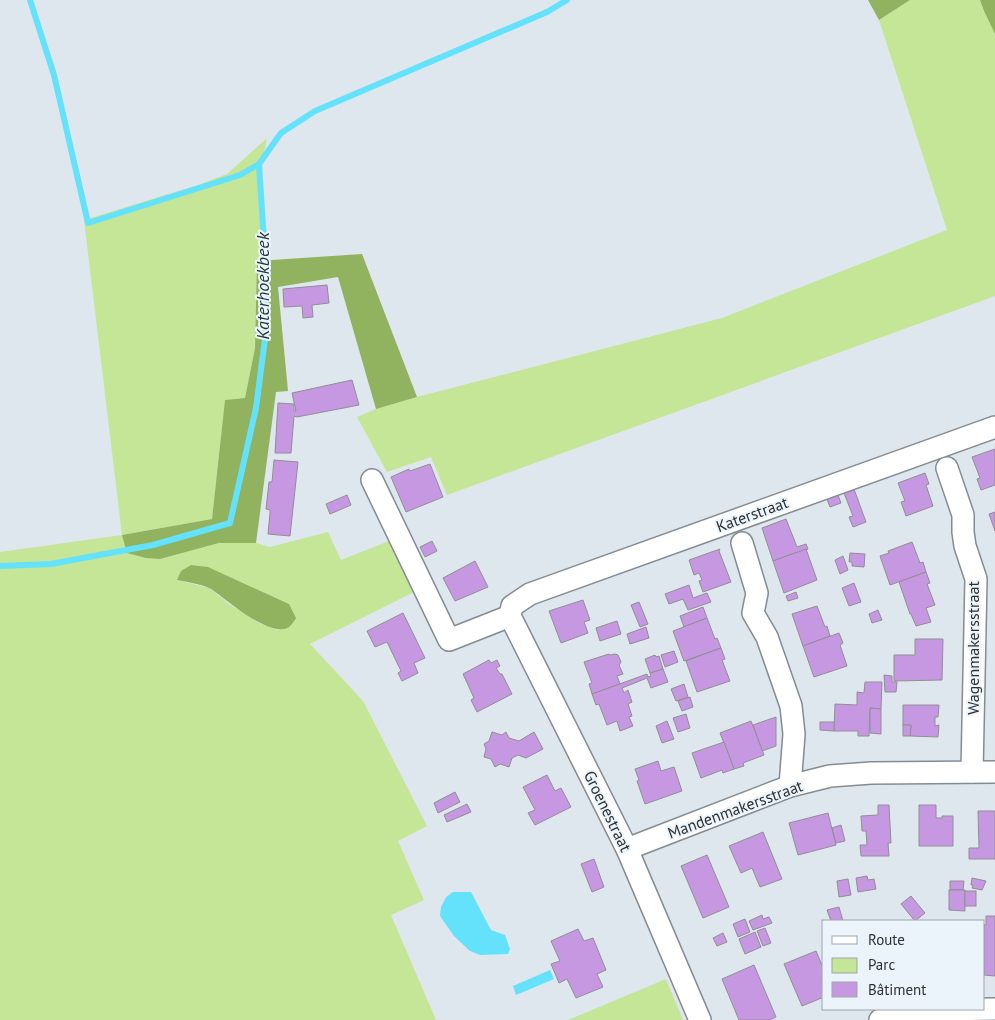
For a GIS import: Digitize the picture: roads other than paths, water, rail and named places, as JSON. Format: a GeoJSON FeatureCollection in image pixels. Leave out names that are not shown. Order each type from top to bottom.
{"type":"FeatureCollection","features":[{"type":"Feature","properties":{"kind":"street","name":"Katerstraat"},"geometry":{"type":"LineString","coordinates":[[372,480],[449,640],[511,611],[530,594],[995,427]]}},
{"type":"Feature","properties":{"kind":"street","name":"Wagenmakersstraat"},"geometry":{"type":"LineString","coordinates":[[947,468],[963,515],[965,546],[976,580],[972,772]]}},
{"type":"Feature","properties":{"kind":"street"},"geometry":{"type":"LineString","coordinates":[[742,543],[757,593],[753,613],[767,637],[792,706],[794,734],[790,786]]}},
{"type":"Feature","properties":{"kind":"street","name":"Groenestraat"},"geometry":{"type":"LineString","coordinates":[[511,611],[627,849],[700,1020]]}},
{"type":"Feature","properties":{"kind":"street","name":"Mandenmakersstraat"},"geometry":{"type":"LineString","coordinates":[[627,849],[790,786],[830,776],[871,773],[995,772]]}},
{"type":"Feature","properties":{"kind":"street"},"geometry":{"type":"LineString","coordinates":[[880,1020],[901,1015],[966,1010]]}},
{"type":"Feature","properties":{"kind":"water"},"geometry":{"type":"Polygon","coordinates":[[[453,892],[471,892],[491,930],[505,935],[510,949],[508,954],[480,955],[470,951],[454,936],[440,916],[441,907],[446,897],[453,892]]]}},
{"type":"Feature","properties":{"kind":"water"},"geometry":{"type":"Polygon","coordinates":[[[550,970],[554,979],[516,995],[513,986],[550,970]]]}},
{"type":"Feature","properties":{"kind":"waterway"},"geometry":{"type":"LineString","coordinates":[[30,0],[54,75],[88,223],[240,175],[259,164]]}},
{"type":"Feature","properties":{"kind":"waterway","name":"Katerhoekbeek"},"geometry":{"type":"LineString","coordinates":[[0,566],[51,564],[153,545],[230,523],[256,408],[265,339],[266,272],[259,164],[281,133],[315,111],[547,12],[567,0]]}}]}
